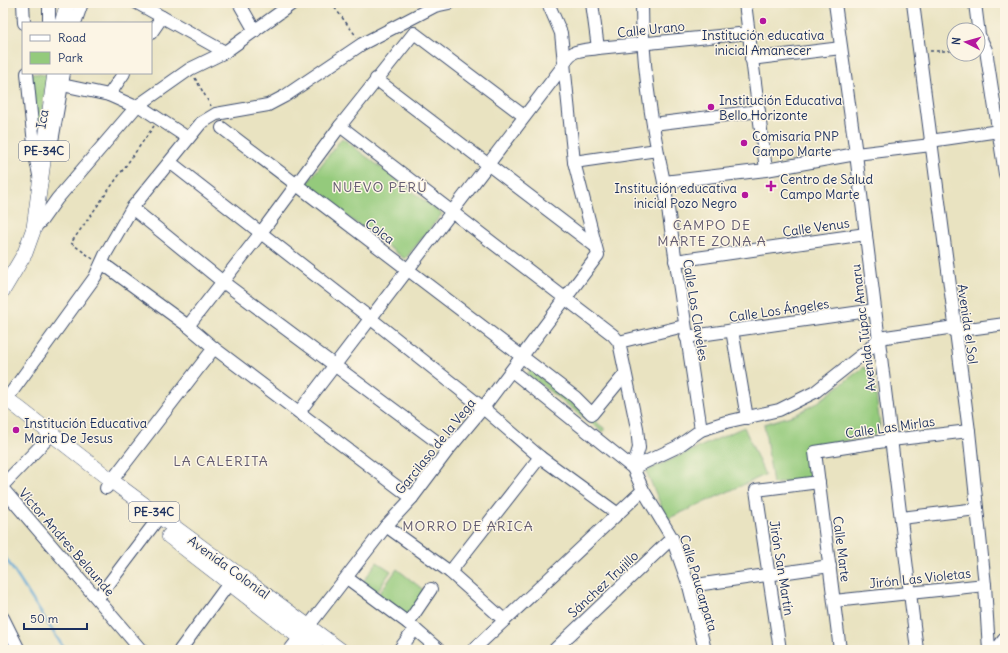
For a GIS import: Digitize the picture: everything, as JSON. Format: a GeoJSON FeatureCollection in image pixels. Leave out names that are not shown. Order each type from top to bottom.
{"type":"FeatureCollection","features":[{"type":"Feature","properties":{"kind":"main road"},"geometry":{"type":"LineString","coordinates":[[62,22],[68,3]]}},
{"type":"Feature","properties":{"kind":"main road","name":"PE-34C"},"geometry":{"type":"LineString","coordinates":[[3,290],[25,253],[34,228],[41,175],[58,76]]}},
{"type":"Feature","properties":{"kind":"main road","name":"Avenida Colonial"},"geometry":{"type":"LineString","coordinates":[[4,402],[109,485],[230,576],[299,637],[316,650]]}},
{"type":"Feature","properties":{"kind":"main road","name":"Avenida Colonial"},"geometry":{"type":"LineString","coordinates":[[230,576],[308,624],[340,650]]}},
{"type":"Feature","properties":{"kind":"street"},"geometry":{"type":"LineString","coordinates":[[23,3],[24,22]]}},
{"type":"Feature","properties":{"kind":"street"},"geometry":{"type":"LineString","coordinates":[[49,3],[49,22]]}},
{"type":"Feature","properties":{"kind":"street"},"geometry":{"type":"LineString","coordinates":[[75,22],[82,3]]}},
{"type":"Feature","properties":{"kind":"street"},"geometry":{"type":"LineString","coordinates":[[137,3],[225,52]]}},
{"type":"Feature","properties":{"kind":"street"},"geometry":{"type":"LineString","coordinates":[[239,3],[255,30]]}},
{"type":"Feature","properties":{"kind":"street"},"geometry":{"type":"LineString","coordinates":[[34,228],[137,106],[190,69],[225,52],[293,3]]}},
{"type":"Feature","properties":{"kind":"street"},"geometry":{"type":"LineString","coordinates":[[4,402],[95,277],[106,253],[132,208],[201,123],[216,114],[268,105],[285,96],[362,44],[436,6],[449,3]]}},
{"type":"Feature","properties":{"kind":"street"},"geometry":{"type":"LineString","coordinates":[[548,3],[561,33],[574,162],[596,250]]}},
{"type":"Feature","properties":{"kind":"street"},"geometry":{"type":"LineString","coordinates":[[592,3],[598,48]]}},
{"type":"Feature","properties":{"kind":"street","name":"Calle Los Claveles"},"geometry":{"type":"LineString","coordinates":[[642,3],[642,43],[653,124],[664,182],[700,430]]}},
{"type":"Feature","properties":{"kind":"street"},"geometry":{"type":"LineString","coordinates":[[745,3],[766,170]]}},
{"type":"Feature","properties":{"kind":"street","name":"Avenida Túpac Amaru"},"geometry":{"type":"LineString","coordinates":[[835,3],[856,154],[917,650]]}},
{"type":"Feature","properties":{"kind":"street","name":"Avenida el Sol"},"geometry":{"type":"LineString","coordinates":[[914,3],[954,332],[968,431],[985,585],[989,650]]}},
{"type":"Feature","properties":{"kind":"street"},"geometry":{"type":"LineString","coordinates":[[975,3],[979,35],[986,50],[1005,174]]}},
{"type":"Feature","properties":{"kind":"street"},"geometry":{"type":"LineString","coordinates":[[152,32],[162,17]]}},
{"type":"Feature","properties":{"kind":"street"},"geometry":{"type":"LineString","coordinates":[[188,326],[260,234],[376,79],[414,33],[524,116]]}},
{"type":"Feature","properties":{"kind":"street","name":"Calle Urano"},"geometry":{"type":"LineString","coordinates":[[300,412],[451,211],[564,65],[567,56],[573,52],[598,48],[749,33]]}},
{"type":"Feature","properties":{"kind":"street"},"geometry":{"type":"LineString","coordinates":[[751,59],[841,48]]}},
{"type":"Feature","properties":{"kind":"street"},"geometry":{"type":"LineString","coordinates":[[27,74],[35,154],[41,175]]}},
{"type":"Feature","properties":{"kind":"street"},"geometry":{"type":"LineString","coordinates":[[108,95],[123,74]]}},
{"type":"Feature","properties":{"kind":"street"},"geometry":{"type":"LineString","coordinates":[[58,76],[137,106],[160,118],[188,138]]}},
{"type":"Feature","properties":{"kind":"street"},"geometry":{"type":"LineString","coordinates":[[376,79],[488,164],[596,250]]}},
{"type":"Feature","properties":{"kind":"street"},"geometry":{"type":"LineString","coordinates":[[653,124],[759,111]]}},
{"type":"Feature","properties":{"kind":"street"},"geometry":{"type":"LineString","coordinates":[[340,126],[613,335],[619,342],[637,428],[639,448],[633,468]]}},
{"type":"Feature","properties":{"kind":"street","name":"Colca"},"geometry":{"type":"LineString","coordinates":[[222,128],[575,397],[592,414],[625,374]]}},
{"type":"Feature","properties":{"kind":"street"},"geometry":{"type":"LineString","coordinates":[[664,182],[766,170],[999,131]]}},
{"type":"Feature","properties":{"kind":"street"},"geometry":{"type":"LineString","coordinates":[[574,162],[657,150]]}},
{"type":"Feature","properties":{"kind":"street"},"geometry":{"type":"LineString","coordinates":[[175,166],[483,408],[540,457],[618,514]]}},
{"type":"Feature","properties":{"kind":"street"},"geometry":{"type":"LineString","coordinates":[[137,212],[223,282],[448,450]]}},
{"type":"Feature","properties":{"kind":"street","name":"Calle Venus"},"geometry":{"type":"LineString","coordinates":[[675,261],[866,234]]}},
{"type":"Feature","properties":{"kind":"street","name":"Garcilaso de la Vega"},"geometry":{"type":"LineString","coordinates":[[290,650],[308,624],[347,578],[386,526],[412,498],[448,450],[512,371],[521,356],[565,298],[596,250]]}},
{"type":"Feature","properties":{"kind":"street"},"geometry":{"type":"LineString","coordinates":[[102,263],[188,326],[214,348],[412,498]]}},
{"type":"Feature","properties":{"kind":"street","name":"Calle Los Ángeles"},"geometry":{"type":"LineString","coordinates":[[619,342],[685,332],[732,330],[875,310]]}},
{"type":"Feature","properties":{"kind":"street"},"geometry":{"type":"LineString","coordinates":[[633,468],[677,447],[700,430],[726,422],[778,410],[815,392],[868,350],[878,338],[948,328],[954,332],[1005,324]]}},
{"type":"Feature","properties":{"kind":"street"},"geometry":{"type":"LineString","coordinates":[[732,330],[747,418]]}},
{"type":"Feature","properties":{"kind":"street"},"geometry":{"type":"LineString","coordinates":[[109,485],[214,348]]}},
{"type":"Feature","properties":{"kind":"street"},"geometry":{"type":"LineString","coordinates":[[512,371],[633,468]]}},
{"type":"Feature","properties":{"kind":"street","name":"Calle Las Mirlas"},"geometry":{"type":"LineString","coordinates":[[815,452],[891,440],[968,431]]}},
{"type":"Feature","properties":{"kind":"street"},"geometry":{"type":"LineString","coordinates":[[3,485],[49,438]]}},
{"type":"Feature","properties":{"kind":"street","name":"Calle Marte"},"geometry":{"type":"LineString","coordinates":[[815,452],[840,650]]}},
{"type":"Feature","properties":{"kind":"street"},"geometry":{"type":"LineString","coordinates":[[450,572],[540,457]]}},
{"type":"Feature","properties":{"kind":"street","name":"Calle Paucarpata"},"geometry":{"type":"LineString","coordinates":[[633,468],[643,490],[672,538],[689,586],[705,650]]}},
{"type":"Feature","properties":{"kind":"street","name":"Jirón San Martín"},"geometry":{"type":"LineString","coordinates":[[780,650],[756,490],[819,482]]}},
{"type":"Feature","properties":{"kind":"street","name":"Víctor Andres Belaunde"},"geometry":{"type":"LineString","coordinates":[[3,489],[141,650]]}},
{"type":"Feature","properties":{"kind":"street"},"geometry":{"type":"LineString","coordinates":[[473,650],[643,490]]}},
{"type":"Feature","properties":{"kind":"street"},"geometry":{"type":"LineString","coordinates":[[901,518],[977,509]]}},
{"type":"Feature","properties":{"kind":"street"},"geometry":{"type":"LineString","coordinates":[[98,598],[157,520]]}},
{"type":"Feature","properties":{"kind":"street"},"geometry":{"type":"LineString","coordinates":[[386,526],[450,572],[504,620]]}},
{"type":"Feature","properties":{"kind":"street","name":"Sánchez Trujillo"},"geometry":{"type":"LineString","coordinates":[[554,650],[672,538]]}},
{"type":"Feature","properties":{"kind":"street"},"geometry":{"type":"LineString","coordinates":[[689,586],[769,576],[830,566]]}},
{"type":"Feature","properties":{"kind":"street"},"geometry":{"type":"LineString","coordinates":[[180,650],[230,576]]}},
{"type":"Feature","properties":{"kind":"street"},"geometry":{"type":"LineString","coordinates":[[347,578],[411,626],[439,650]]}},
{"type":"Feature","properties":{"kind":"street","name":"Jirón Las Violetas"},"geometry":{"type":"LineString","coordinates":[[834,601],[985,585]]}},
{"type":"Feature","properties":{"kind":"street"},"geometry":{"type":"LineString","coordinates":[[399,650],[431,589]]}},
{"type":"Feature","properties":{"kind":"street"},"geometry":{"type":"LineString","coordinates":[[3,618],[19,650]]}},
{"type":"Feature","properties":{"kind":"street"},"geometry":{"type":"LineString","coordinates":[[996,650],[1005,638]]}},
{"type":"Feature","properties":{"kind":"path"},"geometry":{"type":"LineString","coordinates":[[331,3],[362,44]]}},
{"type":"Feature","properties":{"kind":"path"},"geometry":{"type":"LineString","coordinates":[[919,52],[946,51]]}},
{"type":"Feature","properties":{"kind":"path"},"geometry":{"type":"LineString","coordinates":[[190,69],[216,114]]}},
{"type":"Feature","properties":{"kind":"path"},"geometry":{"type":"LineString","coordinates":[[102,263],[96,261],[71,243],[160,118]]}},
{"type":"Feature","properties":{"kind":"green space"},"geometry":{"type":"Polygon","coordinates":[[[31,74],[47,75],[37,148],[31,74]]]}},
{"type":"Feature","properties":{"kind":"green space"},"geometry":{"type":"Polygon","coordinates":[[[342,138],[442,214],[405,259],[305,186],[342,138]]]}},
{"type":"Feature","properties":{"kind":"green space"},"geometry":{"type":"Polygon","coordinates":[[[864,367],[868,371],[873,371],[880,426],[875,435],[810,448],[807,456],[810,478],[773,484],[764,424],[797,414],[818,402],[864,367]]]}},
{"type":"Feature","properties":{"kind":"green space"},"geometry":{"type":"Polygon","coordinates":[[[531,370],[605,429],[603,432],[527,374],[531,370]]]}},
{"type":"Feature","properties":{"kind":"green space"},"geometry":{"type":"Polygon","coordinates":[[[744,427],[765,475],[667,519],[646,471],[744,427]]]}},
{"type":"Feature","properties":{"kind":"green space"},"geometry":{"type":"Polygon","coordinates":[[[377,562],[391,571],[376,593],[363,582],[377,562]]]}},
{"type":"Feature","properties":{"kind":"green space"},"geometry":{"type":"Polygon","coordinates":[[[397,569],[430,595],[413,620],[378,595],[397,569]]]}},
{"type":"Feature","properties":{"kind":"waterway"},"geometry":{"type":"LineString","coordinates":[[3,554],[65,650]]}},
{"type":"Feature","properties":{"kind":"place","name":"Institución educativa inicial Amanecer"},"geometry":{"type":"Point","coordinates":[763,21]}},
{"type":"Feature","properties":{"kind":"place","name":"Institución Educativa Bello Horizonte"},"geometry":{"type":"Point","coordinates":[711,107]}},
{"type":"Feature","properties":{"kind":"place","name":"Comisaría PNP Campo Marte"},"geometry":{"type":"Point","coordinates":[744,143]}},
{"type":"Feature","properties":{"kind":"place","name":"Centro de Salud Campo Marte"},"geometry":{"type":"Point","coordinates":[771,186]}},
{"type":"Feature","properties":{"kind":"place","name":"Institución educativa inicial Pozo Negro"},"geometry":{"type":"Point","coordinates":[745,195]}},
{"type":"Feature","properties":{"kind":"place","name":"Institución Educativa Maria De Jesus"},"geometry":{"type":"Point","coordinates":[16,430]}},
{"type":"Feature","properties":{"kind":"district","name":"NUEVO PERÚ"},"geometry":{"type":"Point","coordinates":[380,187]}},
{"type":"Feature","properties":{"kind":"district","name":"CAMPO DE MARTE ZONA A"},"geometry":{"type":"Point","coordinates":[712,234]}},
{"type":"Feature","properties":{"kind":"district","name":"LA CALERITA"},"geometry":{"type":"Point","coordinates":[221,461]}},
{"type":"Feature","properties":{"kind":"district","name":"MORRO DE ARICA"},"geometry":{"type":"Point","coordinates":[468,526]}}]}
